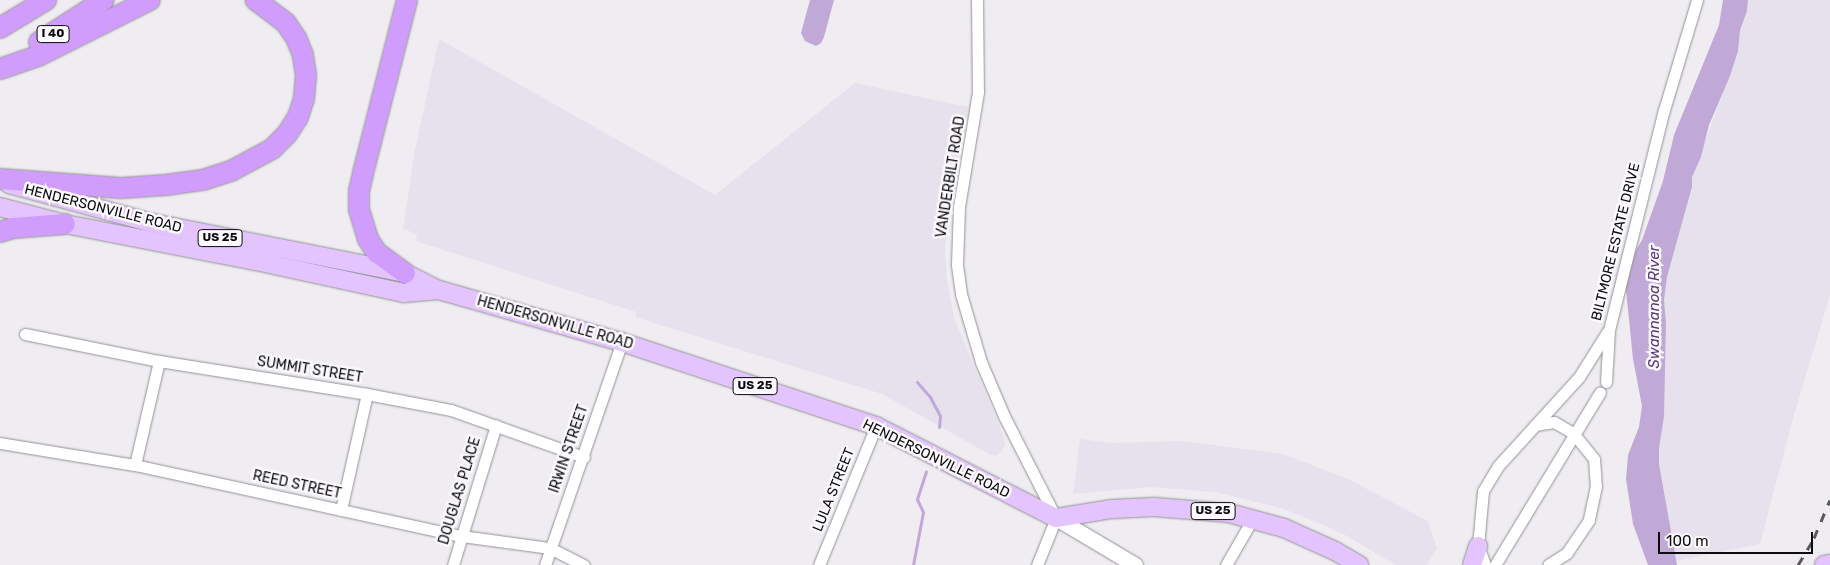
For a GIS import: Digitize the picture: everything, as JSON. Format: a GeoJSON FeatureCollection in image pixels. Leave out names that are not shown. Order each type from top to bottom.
{"type":"FeatureCollection","features":[{"type":"Feature","properties":{"kind":"highway","name":"I 40"},"geometry":{"type":"LineString","coordinates":[[0,28],[46,0]]}},
{"type":"Feature","properties":{"kind":"highway","name":"I 40"},"geometry":{"type":"LineString","coordinates":[[0,65],[104,0]]}},
{"type":"Feature","properties":{"kind":"highway"},"geometry":{"type":"LineString","coordinates":[[0,69],[38,56],[150,0]]}},
{"type":"Feature","properties":{"kind":"highway"},"geometry":{"type":"LineString","coordinates":[[0,180],[121,188],[166,185],[203,180],[231,171],[272,149],[287,134],[298,117],[304,98],[306,75],[296,38],[286,23],[256,0]]}},
{"type":"Feature","properties":{"kind":"highway"},"geometry":{"type":"LineString","coordinates":[[404,273],[378,253],[368,239],[359,209],[363,173],[407,0]]}},
{"type":"Feature","properties":{"kind":"highway"},"geometry":{"type":"LineString","coordinates":[[0,232],[13,228],[65,224]]}},
{"type":"Feature","properties":{"kind":"main road","name":"HENDERSONVILLE ROAD"},"geometry":{"type":"LineString","coordinates":[[0,180],[61,200],[153,223],[404,273],[439,290],[622,342],[876,426],[1056,518],[1135,565]]}},
{"type":"Feature","properties":{"kind":"main road","name":"HENDERSONVILLE ROAD"},"geometry":{"type":"LineString","coordinates":[[0,208],[65,224],[256,261],[404,293],[439,290]]}},
{"type":"Feature","properties":{"kind":"main road","name":"US 25"},"geometry":{"type":"LineString","coordinates":[[1056,518],[1112,509],[1154,506],[1205,510],[1253,518],[1305,536],[1359,565]]}},
{"type":"Feature","properties":{"kind":"main road"},"geometry":{"type":"LineString","coordinates":[[1472,565],[1478,546]]}},
{"type":"Feature","properties":{"kind":"main road"},"geometry":{"type":"LineString","coordinates":[[1824,565],[1830,564]]}},
{"type":"Feature","properties":{"kind":"street","name":"VANDERBILT ROAD"},"geometry":{"type":"LineString","coordinates":[[977,0],[978,92],[959,207],[957,265],[961,294],[981,362],[1004,416],[1056,518]]}},
{"type":"Feature","properties":{"kind":"street","name":"BILTMORE ESTATE DRIVE"},"geometry":{"type":"LineString","coordinates":[[1495,565],[1603,387],[1609,330],[1664,110],[1697,0]]}},
{"type":"Feature","properties":{"kind":"street"},"geometry":{"type":"LineString","coordinates":[[1485,565],[1478,546],[1483,491],[1498,466],[1579,377],[1609,330]]}},
{"type":"Feature","properties":{"kind":"street","name":"SUMMIT STREET"},"geometry":{"type":"LineString","coordinates":[[25,334],[159,361],[367,394],[451,410],[584,457]]}},
{"type":"Feature","properties":{"kind":"street","name":"IRWIN STREET"},"geometry":{"type":"LineString","coordinates":[[545,565],[584,457],[622,342]]}},
{"type":"Feature","properties":{"kind":"street"},"geometry":{"type":"LineString","coordinates":[[135,465],[159,361]]}},
{"type":"Feature","properties":{"kind":"street"},"geometry":{"type":"LineString","coordinates":[[342,510],[367,394]]}},
{"type":"Feature","properties":{"kind":"street"},"geometry":{"type":"LineString","coordinates":[[1535,425],[1554,422],[1574,433],[1594,459],[1596,486],[1590,520],[1566,553],[1548,565]]}},
{"type":"Feature","properties":{"kind":"street","name":"DOUGLAS PLACE"},"geometry":{"type":"LineString","coordinates":[[454,565],[496,425]]}},
{"type":"Feature","properties":{"kind":"street","name":"LULA STREET"},"geometry":{"type":"LineString","coordinates":[[819,565],[876,426]]}},
{"type":"Feature","properties":{"kind":"street","name":"REED STREET"},"geometry":{"type":"LineString","coordinates":[[0,443],[135,465],[462,536],[550,548],[584,565]]}},
{"type":"Feature","properties":{"kind":"street"},"geometry":{"type":"LineString","coordinates":[[1037,565],[1056,518]]}},
{"type":"Feature","properties":{"kind":"street"},"geometry":{"type":"LineString","coordinates":[[1226,565],[1253,518]]}},
{"type":"Feature","properties":{"kind":"shaded area"},"geometry":{"type":"Polygon","coordinates":[[[1748,0],[1830,0],[1830,295],[1793,418],[1760,544],[1676,561],[1659,464],[1659,448],[1664,417],[1666,323],[1664,300],[1667,277],[1692,187],[1692,177],[1738,51],[1740,30],[1747,11],[1748,0]]]}},
{"type":"Feature","properties":{"kind":"shaded area"},"geometry":{"type":"Polygon","coordinates":[[[439,39],[715,195],[855,83],[968,107],[948,209],[945,251],[947,280],[954,318],[1003,435],[1005,445],[1001,452],[996,456],[991,455],[882,394],[635,317],[636,312],[416,241],[417,234],[403,229],[414,155],[439,39]]]}},
{"type":"Feature","properties":{"kind":"shaded area"},"geometry":{"type":"Polygon","coordinates":[[[1080,439],[1112,443],[1181,441],[1283,454],[1348,479],[1428,521],[1437,548],[1426,565],[1396,565],[1345,535],[1319,523],[1284,509],[1216,492],[1150,487],[1073,494],[1080,439]]]}},
{"type":"Feature","properties":{"kind":"water"},"geometry":{"type":"Polygon","coordinates":[[[810,0],[834,0],[824,37],[821,43],[816,46],[805,41],[801,33],[810,0]]]}},
{"type":"Feature","properties":{"kind":"water","name":"Swannanoa River"},"geometry":{"type":"Polygon","coordinates":[[[1723,0],[1748,0],[1747,11],[1740,30],[1738,51],[1730,76],[1709,125],[1701,157],[1692,177],[1692,187],[1667,277],[1664,300],[1666,323],[1664,417],[1659,448],[1659,464],[1677,565],[1648,565],[1633,524],[1626,479],[1628,455],[1639,427],[1642,406],[1633,359],[1624,270],[1642,240],[1663,181],[1674,135],[1719,25],[1723,0]]]}},
{"type":"Feature","properties":{"kind":"waterway"},"geometry":{"type":"LineString","coordinates":[[917,382],[930,397],[940,416],[939,427]]}},
{"type":"Feature","properties":{"kind":"waterway"},"geometry":{"type":"LineString","coordinates":[[913,565],[923,512],[917,499],[926,471]]}},
{"type":"Feature","properties":{"kind":"railway"},"geometry":{"type":"LineString","coordinates":[[1798,565],[1814,538],[1830,500]]}}]}
